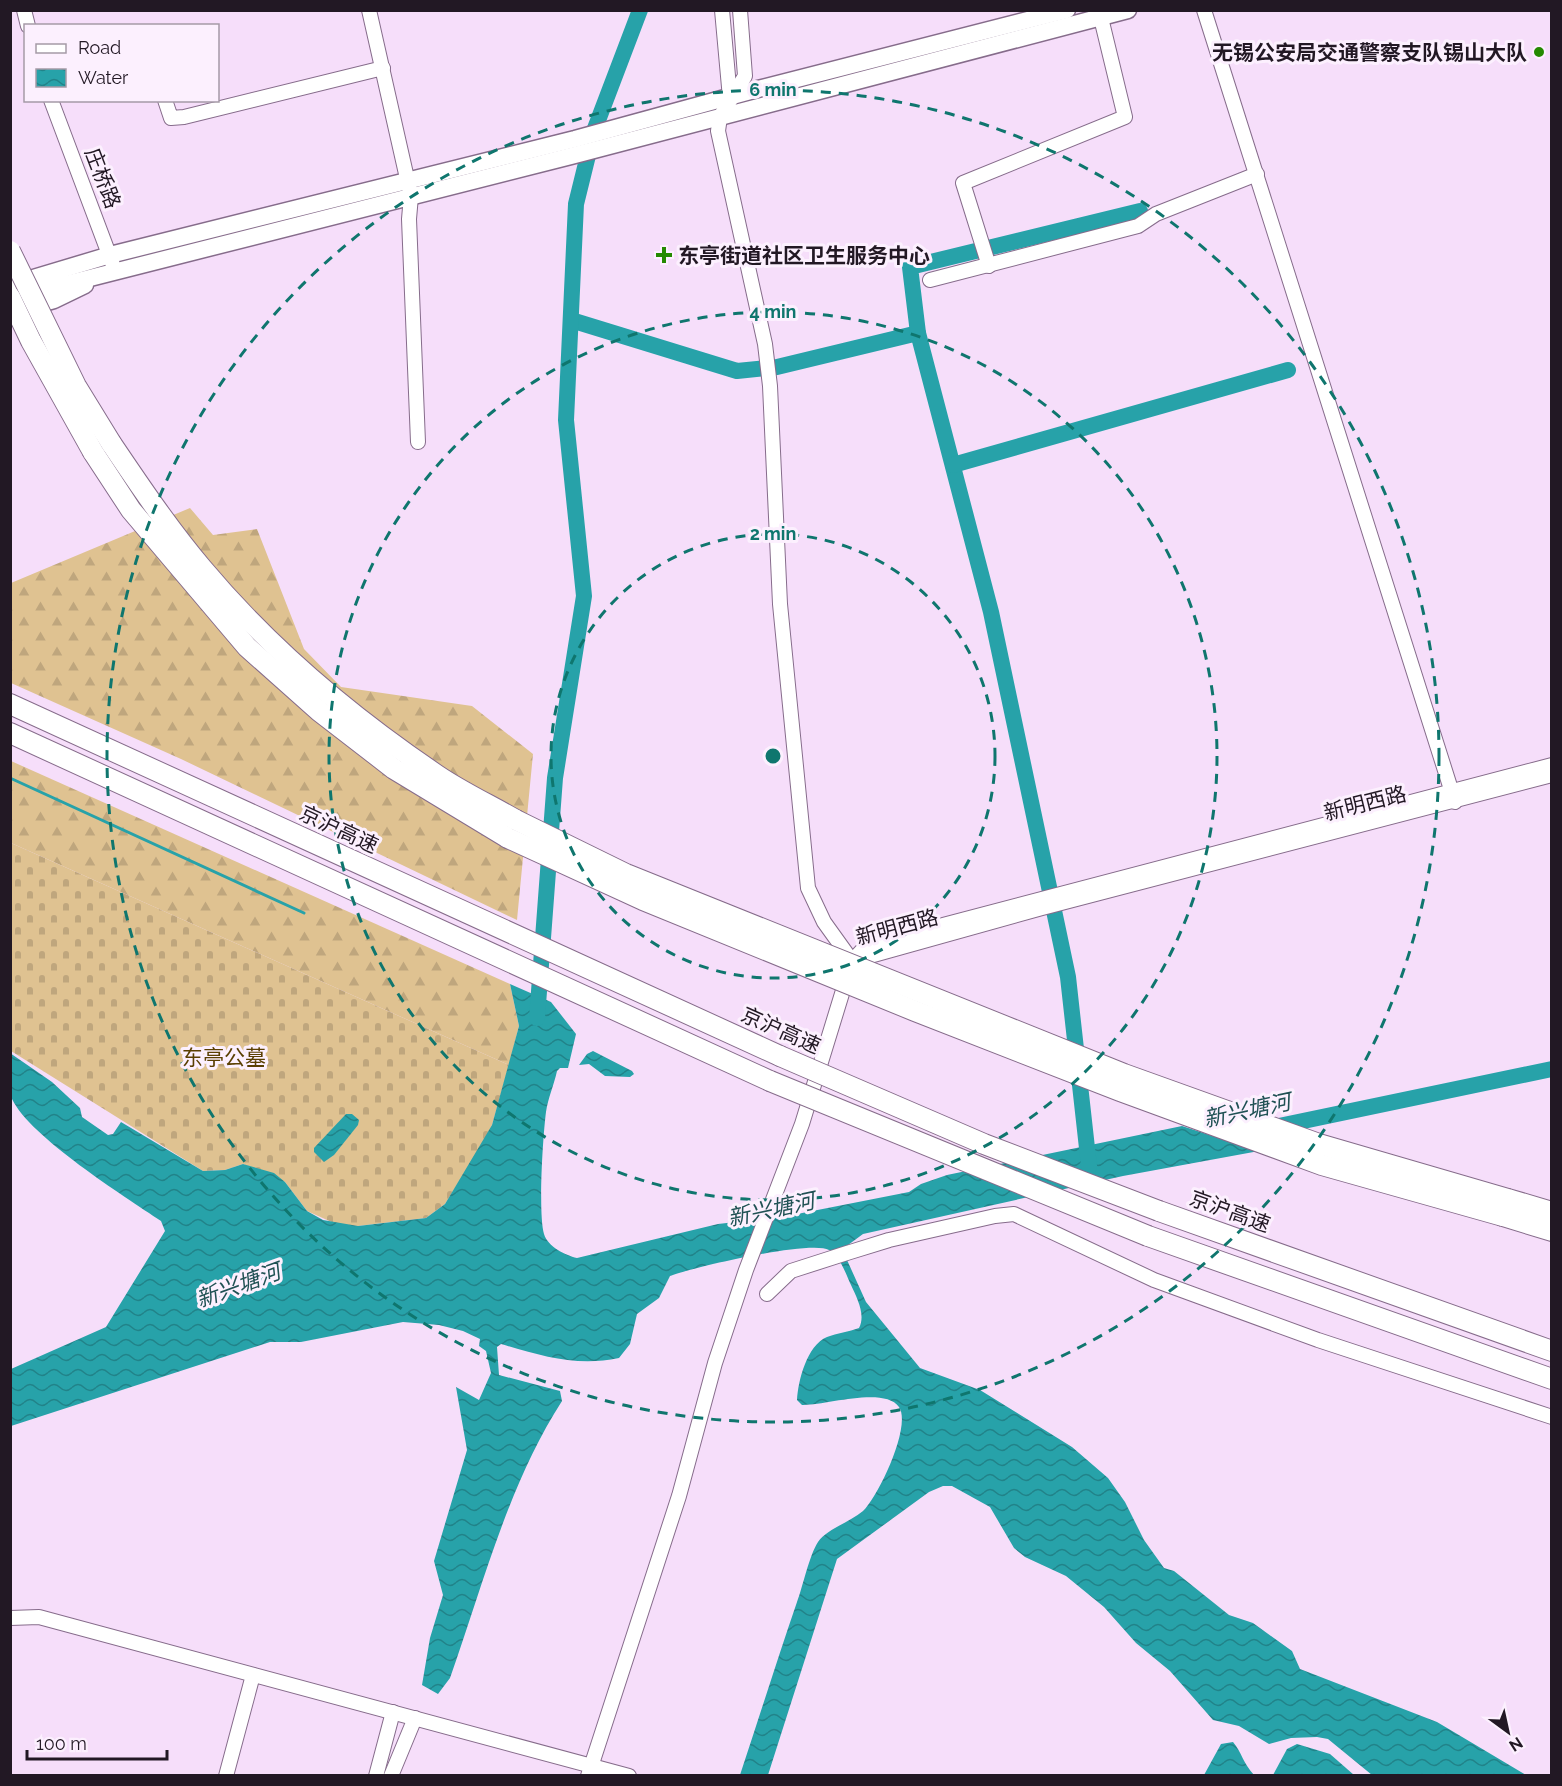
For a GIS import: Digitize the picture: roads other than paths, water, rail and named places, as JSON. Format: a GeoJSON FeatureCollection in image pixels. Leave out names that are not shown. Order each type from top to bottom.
{"type":"FeatureCollection","features":[{"type":"Feature","properties":{"kind":"highway"},"geometry":{"type":"LineString","coordinates":[[10,251],[76,386],[153,506],[203,570],[269,640],[318,685],[382,735],[512,829]]}},
{"type":"Feature","properties":{"kind":"highway"},"geometry":{"type":"LineString","coordinates":[[10,298],[41,361],[93,452],[138,519],[247,647],[319,711],[394,769],[512,829],[1124,1074],[1319,1144],[1505,1207],[1551,1231]]}},
{"type":"Feature","properties":{"kind":"highway","name":"京沪高速"},"geometry":{"type":"LineString","coordinates":[[10,704],[573,963],[984,1144],[1159,1211],[1551,1351]]}},
{"type":"Feature","properties":{"kind":"highway"},"geometry":{"type":"LineString","coordinates":[[10,733],[770,1081],[1148,1236],[1551,1379]]}},
{"type":"Feature","properties":{"kind":"highway"},"geometry":{"type":"LineString","coordinates":[[1505,1207],[1551,1212]]}},
{"type":"Feature","properties":{"kind":"main road"},"geometry":{"type":"LineString","coordinates":[[10,285],[112,263],[573,148],[620,135],[730,98],[1067,10]]}},
{"type":"Feature","properties":{"kind":"main road"},"geometry":{"type":"LineString","coordinates":[[620,135],[720,117],[1128,10]]}},
{"type":"Feature","properties":{"kind":"main road"},"geometry":{"type":"LineString","coordinates":[[10,274],[65,260],[112,263]]}},
{"type":"Feature","properties":{"kind":"main road"},"geometry":{"type":"LineString","coordinates":[[10,298],[112,263]]}},
{"type":"Feature","properties":{"kind":"main road"},"geometry":{"type":"LineString","coordinates":[[10,313],[54,300],[112,263]]}},
{"type":"Feature","properties":{"kind":"street"},"geometry":{"type":"LineString","coordinates":[[369,10],[410,188],[409,219],[418,442]]}},
{"type":"Feature","properties":{"kind":"street"},"geometry":{"type":"LineString","coordinates":[[722,10],[730,98]]}},
{"type":"Feature","properties":{"kind":"street"},"geometry":{"type":"LineString","coordinates":[[589,1770],[679,1496],[715,1364],[746,1269],[802,1124],[852,961],[824,922],[808,888],[780,604],[770,386],[765,344],[718,131],[720,117],[745,76],[740,10]]}},
{"type":"Feature","properties":{"kind":"street"},"geometry":{"type":"LineString","coordinates":[[1204,10],[1454,797]]}},
{"type":"Feature","properties":{"kind":"street"},"geometry":{"type":"LineString","coordinates":[[989,265],[963,183],[1125,117],[1101,18]]}},
{"type":"Feature","properties":{"kind":"street"},"geometry":{"type":"LineString","coordinates":[[166,102],[171,118],[184,117],[383,68]]}},
{"type":"Feature","properties":{"kind":"street","name":"庄桥路"},"geometry":{"type":"LineString","coordinates":[[52,102],[112,263]]}},
{"type":"Feature","properties":{"kind":"street"},"geometry":{"type":"LineString","coordinates":[[930,280],[1138,226],[1156,214],[1257,174]]}},
{"type":"Feature","properties":{"kind":"street","name":"新明西路"},"geometry":{"type":"LineString","coordinates":[[1454,797],[1551,765]]}},
{"type":"Feature","properties":{"kind":"street","name":"新明西路"},"geometry":{"type":"LineString","coordinates":[[852,961],[1454,797],[1551,776]]}},
{"type":"Feature","properties":{"kind":"street"},"geometry":{"type":"LineString","coordinates":[[767,1294],[791,1271],[889,1240],[995,1216],[1014,1214],[1154,1280],[1318,1340],[1551,1417]]}},
{"type":"Feature","properties":{"kind":"street"},"geometry":{"type":"LineString","coordinates":[[10,1618],[39,1617],[415,1718],[589,1770],[629,1776]]}},
{"type":"Feature","properties":{"kind":"street"},"geometry":{"type":"LineString","coordinates":[[226,1776],[253,1675]]}},
{"type":"Feature","properties":{"kind":"street"},"geometry":{"type":"LineString","coordinates":[[376,1776],[393,1712]]}},
{"type":"Feature","properties":{"kind":"street"},"geometry":{"type":"LineString","coordinates":[[391,1776],[415,1718]]}},
{"type":"Feature","properties":{"kind":"water"},"geometry":{"type":"Polygon","coordinates":[[[510,984],[551,1002],[576,1034],[568,1068],[560,1068],[557,1071],[547,1107],[541,1192],[542,1224],[546,1239],[558,1250],[577,1258],[718,1224],[787,1216],[909,1192],[921,1184],[947,1175],[1182,1126],[1259,1151],[1123,1176],[863,1234],[848,1245],[847,1260],[866,1302],[920,1368],[980,1390],[1072,1447],[1108,1478],[1125,1502],[1144,1540],[1164,1568],[1174,1571],[1229,1615],[1253,1623],[1292,1651],[1300,1669],[1437,1722],[1526,1775],[1372,1775],[1328,1739],[1291,1738],[1269,1744],[1239,1726],[1213,1720],[1170,1671],[1136,1643],[1104,1607],[1066,1576],[1025,1557],[1014,1548],[990,1507],[952,1486],[943,1486],[929,1492],[837,1559],[768,1775],[740,1775],[815,1548],[827,1533],[863,1511],[877,1492],[892,1461],[901,1429],[902,1416],[899,1407],[881,1398],[853,1398],[812,1405],[802,1405],[797,1400],[805,1364],[814,1348],[827,1337],[859,1328],[861,1323],[861,1312],[856,1295],[839,1261],[829,1250],[818,1248],[777,1251],[726,1261],[670,1276],[659,1298],[637,1314],[630,1344],[619,1358],[574,1361],[501,1344],[497,1347],[499,1375],[560,1391],[562,1401],[526,1467],[498,1536],[450,1678],[438,1694],[422,1685],[430,1638],[443,1595],[434,1561],[467,1450],[456,1387],[479,1400],[491,1373],[486,1351],[479,1346],[480,1339],[463,1331],[439,1325],[403,1322],[301,1342],[270,1342],[11,1426],[11,1369],[106,1327],[165,1231],[161,1221],[79,1165],[38,1131],[22,1114],[10,1094],[10,1053],[52,1082],[80,1108],[82,1117],[108,1135],[113,1134],[121,1122],[203,1171],[225,1170],[243,1164],[274,1173],[285,1182],[307,1211],[323,1220],[358,1226],[426,1218],[445,1204],[492,1125],[519,1026],[510,984]]]}},
{"type":"Feature","properties":{"kind":"water"},"geometry":{"type":"Polygon","coordinates":[[[593,1051],[634,1074],[630,1077],[605,1076],[589,1064],[579,1065],[587,1054],[593,1051]]]}},
{"type":"Feature","properties":{"kind":"water"},"geometry":{"type":"Polygon","coordinates":[[[346,1114],[352,1114],[359,1120],[358,1125],[334,1155],[324,1162],[314,1152],[314,1148],[346,1114]]]}},
{"type":"Feature","properties":{"kind":"water"},"geometry":{"type":"Polygon","coordinates":[[[1233,1742],[1254,1775],[1204,1775],[1221,1744],[1233,1742]]]}},
{"type":"Feature","properties":{"kind":"water"},"geometry":{"type":"Polygon","coordinates":[[[1297,1744],[1330,1754],[1354,1775],[1273,1775],[1287,1749],[1297,1744]]]}},
{"type":"Feature","properties":{"kind":"waterway"},"geometry":{"type":"LineString","coordinates":[[537,1018],[555,778],[584,596],[566,420],[576,204],[594,131],[640,10]]}},
{"type":"Feature","properties":{"kind":"waterway"},"geometry":{"type":"LineString","coordinates":[[918,333],[910,267],[1140,211]]}},
{"type":"Feature","properties":{"kind":"waterway"},"geometry":{"type":"LineString","coordinates":[[571,320],[737,371],[777,367],[918,333],[991,612],[1068,977],[1089,1166]]}},
{"type":"Feature","properties":{"kind":"waterway"},"geometry":{"type":"LineString","coordinates":[[953,465],[1288,370]]}},
{"type":"Feature","properties":{"kind":"waterway"},"geometry":{"type":"LineString","coordinates":[[10,778],[304,913]]}},
{"type":"Feature","properties":{"kind":"waterway","name":"新兴塘河"},"geometry":{"type":"LineString","coordinates":[[1270,1128],[1552,1069]]}},
{"type":"Feature","properties":{"kind":"place","name":"无锡公安局交通警察支队锡山大队"},"geometry":{"type":"Point","coordinates":[1539,52]}},
{"type":"Feature","properties":{"kind":"place","name":"东亭街道社区卫生服务中心"},"geometry":{"type":"Point","coordinates":[664,255]}},
{"type":"Feature","properties":{"kind":"park label","name":"东亭公墓"},"geometry":{"type":"Point","coordinates":[224,1057]}}]}
